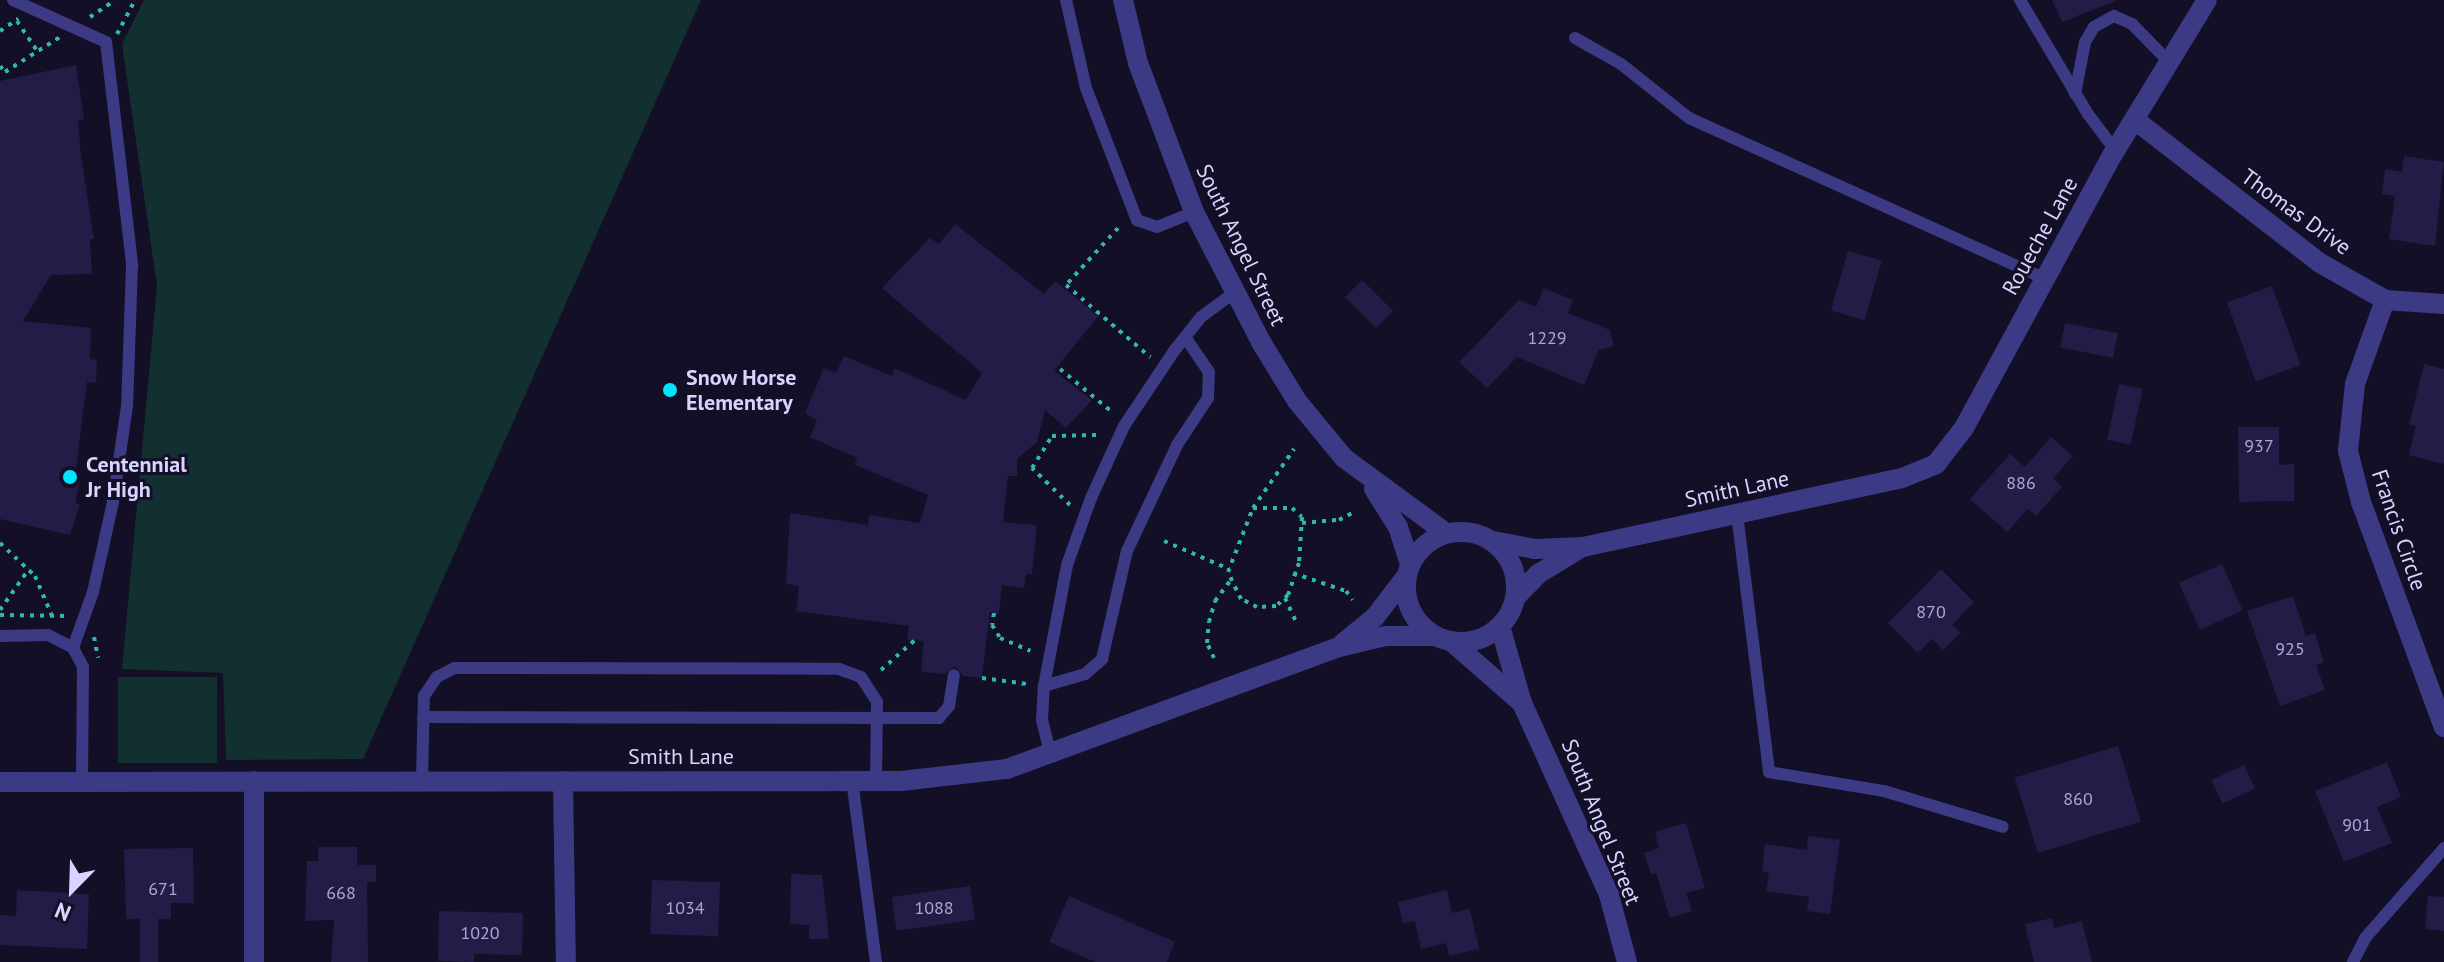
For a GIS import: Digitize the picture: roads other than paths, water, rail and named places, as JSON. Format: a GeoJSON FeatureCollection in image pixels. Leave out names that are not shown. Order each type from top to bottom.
{"type":"FeatureCollection","features":[{"type":"Feature","properties":{"kind":"street","name":"South Angel Street"},"geometry":{"type":"LineString","coordinates":[[1123,0],[1138,63],[1194,212],[1297,401],[1370,482],[1398,527],[1408,570]]}},
{"type":"Feature","properties":{"kind":"street","name":"Roueche Lane"},"geometry":{"type":"LineString","coordinates":[[1902,478],[1936,464],[1964,428],[2115,150],[2207,0]]}},
{"type":"Feature","properties":{"kind":"street","name":"Thomas Drive"},"geometry":{"type":"LineString","coordinates":[[2135,120],[2320,263],[2385,300],[2444,304]]}},
{"type":"Feature","properties":{"kind":"street","name":"Francis Circle"},"geometry":{"type":"LineString","coordinates":[[2385,300],[2355,384],[2348,451],[2361,502],[2444,727]]}},
{"type":"Feature","properties":{"kind":"street","name":"Smith Lane"},"geometry":{"type":"LineString","coordinates":[[1493,541],[1535,549],[1583,547],[1902,478]]}},
{"type":"Feature","properties":{"kind":"street","name":"South Angel Street"},"geometry":{"type":"LineString","coordinates":[[1370,482],[1446,533]]}},
{"type":"Feature","properties":{"kind":"street"},"geometry":{"type":"LineString","coordinates":[[1462,531],[1493,541],[1512,566],[1515,598],[1500,626],[1470,642],[1443,639],[1410,609],[1408,570],[1431,539],[1446,533],[1462,531]]}},
{"type":"Feature","properties":{"kind":"street","name":"Smith Lane"},"geometry":{"type":"LineString","coordinates":[[1515,598],[1538,574],[1583,547]]}},
{"type":"Feature","properties":{"kind":"street","name":"Smith Lane"},"geometry":{"type":"LineString","coordinates":[[1339,647],[1375,617],[1408,570]]}},
{"type":"Feature","properties":{"kind":"street","name":"South Angel Street"},"geometry":{"type":"LineString","coordinates":[[1500,626],[1522,703],[1609,895],[1627,962]]}},
{"type":"Feature","properties":{"kind":"street","name":"Smith Lane"},"geometry":{"type":"LineString","coordinates":[[0,782],[876,781],[1007,769],[1339,647],[1386,636],[1443,639]]}},
{"type":"Feature","properties":{"kind":"street","name":"South Angel Street"},"geometry":{"type":"LineString","coordinates":[[1443,639],[1522,703]]}},
{"type":"Feature","properties":{"kind":"street"},"geometry":{"type":"LineString","coordinates":[[254,781],[254,962]]}},
{"type":"Feature","properties":{"kind":"street"},"geometry":{"type":"LineString","coordinates":[[563,781],[566,962]]}},
{"type":"Feature","properties":{"kind":"lane"},"geometry":{"type":"LineString","coordinates":[[1066,0],[1086,88],[1137,220],[1157,227],[1194,212]]}},
{"type":"Feature","properties":{"kind":"lane"},"geometry":{"type":"LineString","coordinates":[[2020,0],[2075,94],[2115,150]]}},
{"type":"Feature","properties":{"kind":"lane"},"geometry":{"type":"LineString","coordinates":[[10,5],[106,42],[132,265],[133,325],[113,502],[93,592],[73,648]]}},
{"type":"Feature","properties":{"kind":"lane"},"geometry":{"type":"LineString","coordinates":[[2075,94],[2085,42],[2094,27],[2114,16],[2132,24],[2170,63]]}},
{"type":"Feature","properties":{"kind":"lane"},"geometry":{"type":"LineString","coordinates":[[1575,38],[1621,64],[1689,118],[2043,278]]}},
{"type":"Feature","properties":{"kind":"lane"},"geometry":{"type":"LineString","coordinates":[[1050,752],[1042,721],[1044,686],[1067,565],[1091,498],[1124,426],[1185,337],[1235,292]]}},
{"type":"Feature","properties":{"kind":"lane"},"geometry":{"type":"LineString","coordinates":[[1044,686],[1085,674],[1102,659],[1127,551],[1177,445],[1208,398],[1209,372],[1185,337]]}},
{"type":"Feature","properties":{"kind":"lane"},"geometry":{"type":"LineString","coordinates":[[1737,514],[1769,772],[1884,791],[2003,827]]}},
{"type":"Feature","properties":{"kind":"lane"},"geometry":{"type":"LineString","coordinates":[[0,636],[48,635],[73,648],[83,667],[82,781]]}},
{"type":"Feature","properties":{"kind":"lane"},"geometry":{"type":"LineString","coordinates":[[422,781],[424,696],[437,677],[455,668],[839,669],[861,677],[877,702],[876,781]]}},
{"type":"Feature","properties":{"kind":"lane"},"geometry":{"type":"LineString","coordinates":[[423,717],[939,718],[949,706],[954,675]]}},
{"type":"Feature","properties":{"kind":"lane"},"geometry":{"type":"LineString","coordinates":[[852,780],[876,962]]}},
{"type":"Feature","properties":{"kind":"lane"},"geometry":{"type":"LineString","coordinates":[[2353,962],[2365,938],[2444,848]]}},
{"type":"Feature","properties":{"kind":"place","name":"Snow Horse Elementary"},"geometry":{"type":"Point","coordinates":[670,390]}},
{"type":"Feature","properties":{"kind":"place","name":"Centennial Jr High"},"geometry":{"type":"Point","coordinates":[70,477]}}]}
